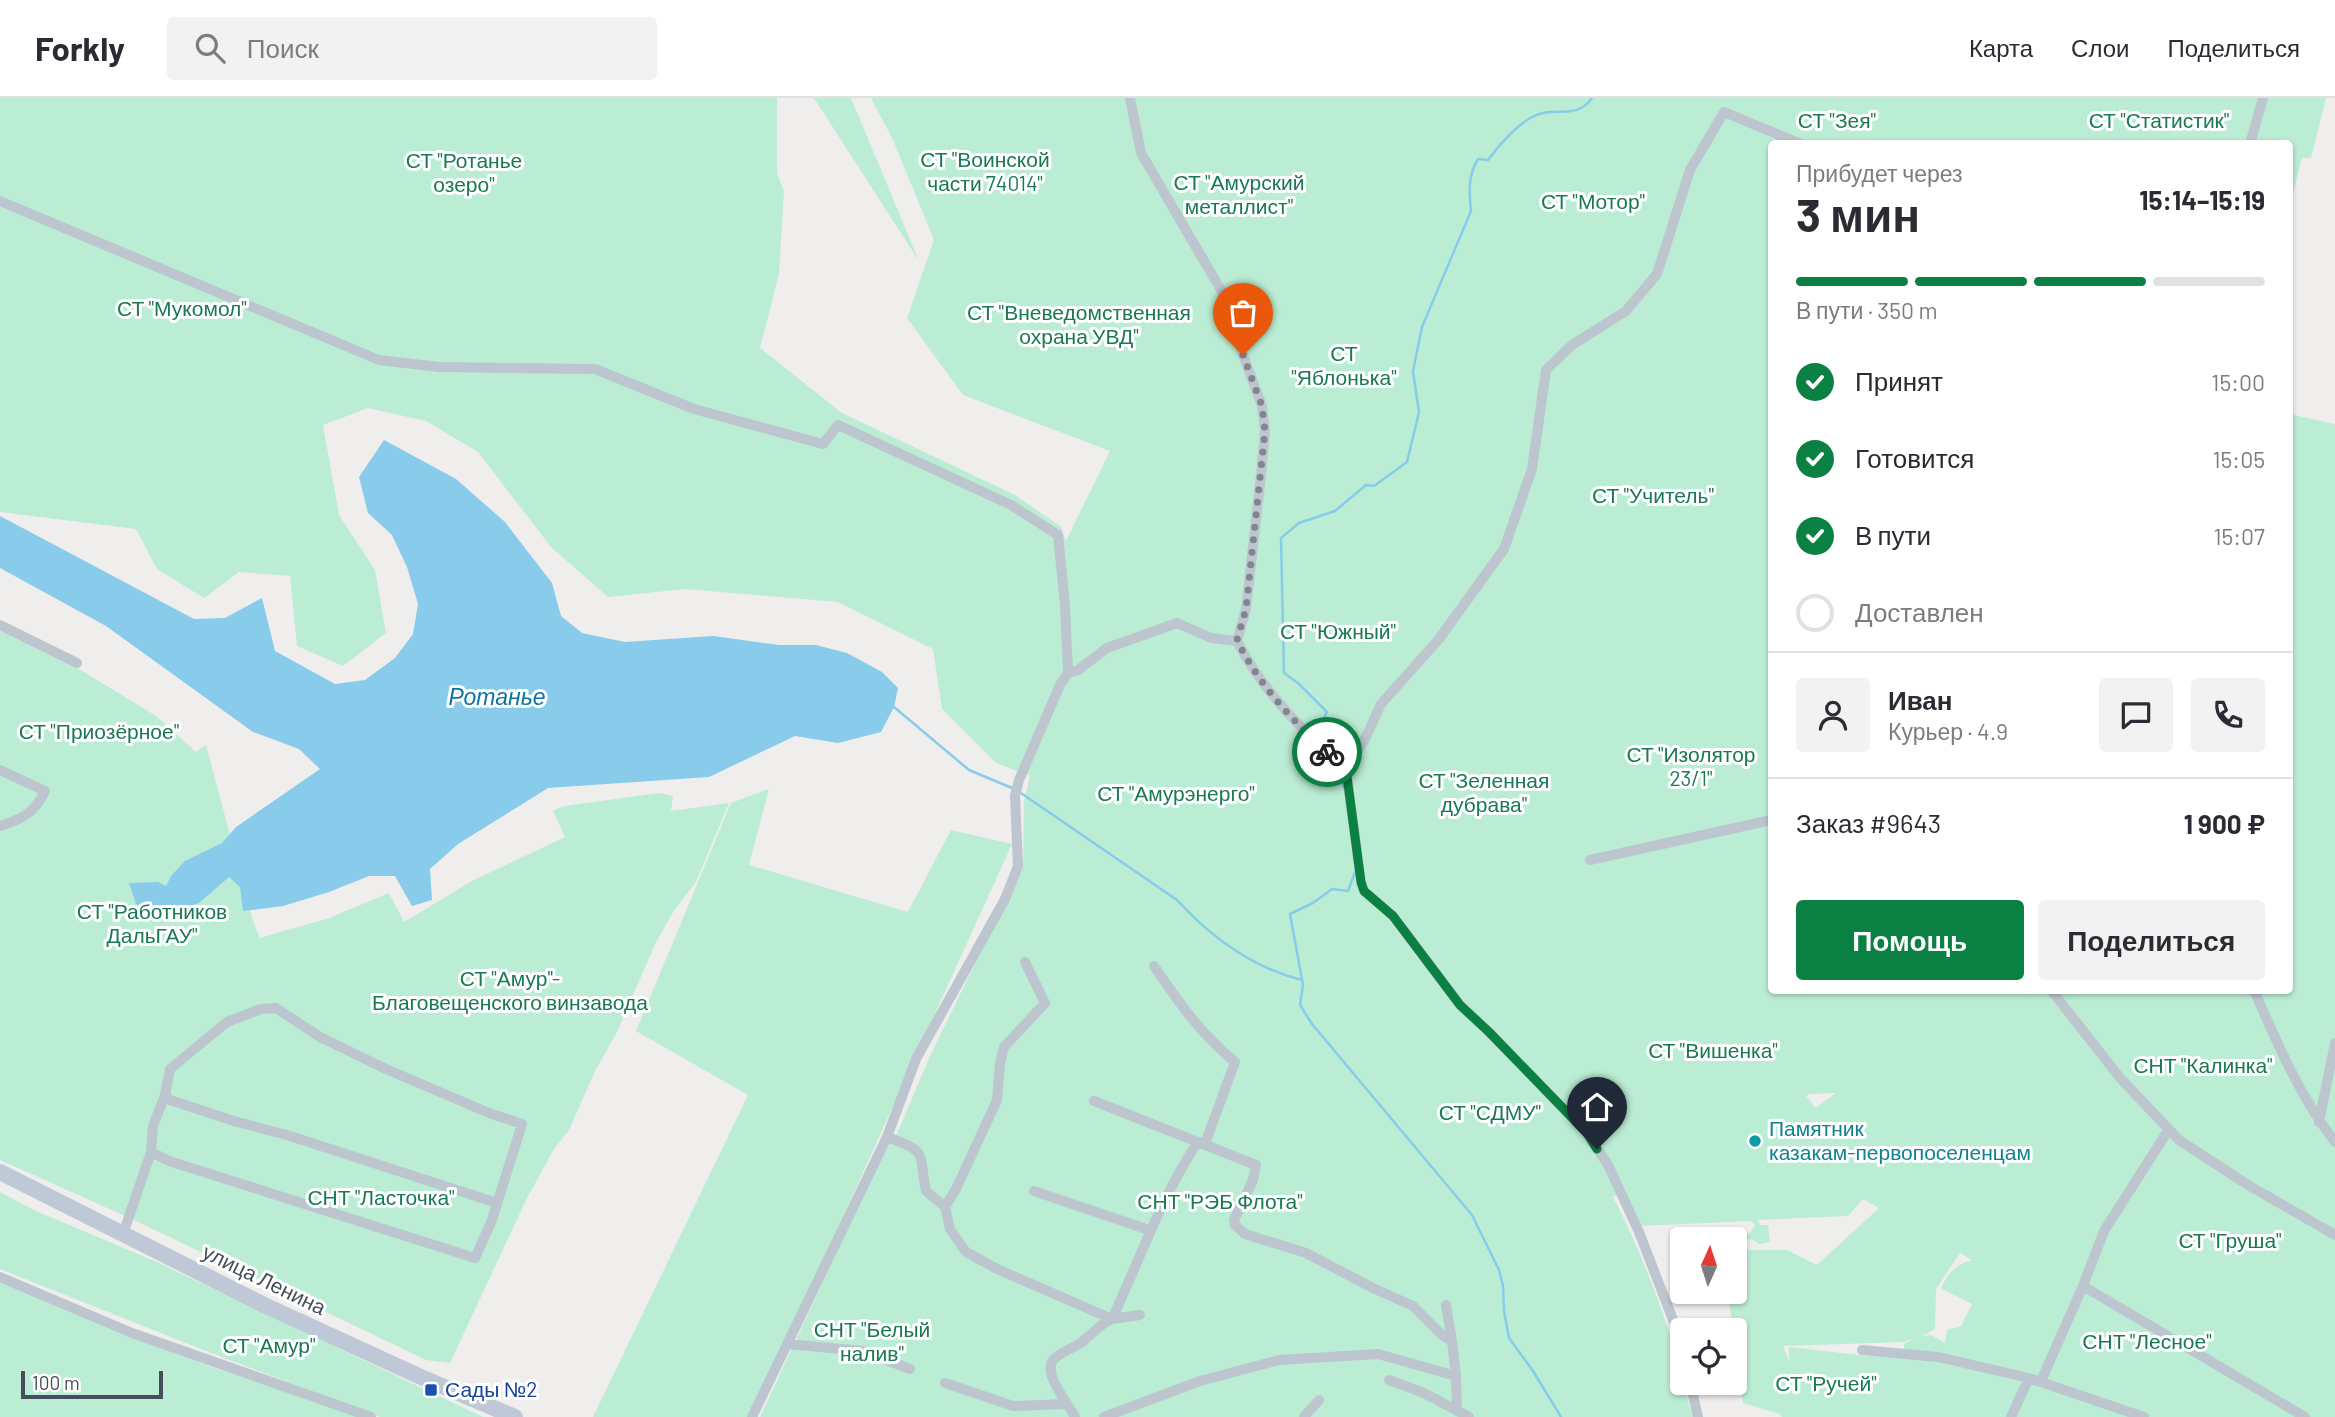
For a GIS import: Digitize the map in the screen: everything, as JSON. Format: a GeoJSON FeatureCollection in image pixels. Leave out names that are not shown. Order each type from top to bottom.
{"type":"FeatureCollection","features":[{"type":"Feature","properties":{"kind":"street"},"geometry":{"type":"LineString","coordinates":[[1130,98],[1141,153],[1228,302],[1243,355],[1262,406],[1265,431],[1261,475],[1246,609],[1237,640],[1258,678],[1278,704],[1346,769]]}},
{"type":"Feature","properties":{"kind":"street"},"geometry":{"type":"LineString","coordinates":[[2251,140],[2263,98]]}},
{"type":"Feature","properties":{"kind":"street"},"geometry":{"type":"LineString","coordinates":[[1672,1318],[1639,1232],[1608,1166],[1587,1133],[1460,1005],[1393,916],[1364,891],[1346,769],[1365,739],[1381,704],[1439,639],[1504,549],[1532,469],[1546,370],[1572,345],[1626,311],[1657,274],[1690,170],[1724,112],[1791,140]]}},
{"type":"Feature","properties":{"kind":"street"},"geometry":{"type":"LineString","coordinates":[[0,201],[379,360],[439,367],[595,369],[694,409],[823,444],[838,425],[1011,505],[1058,535],[1068,673],[1035,739],[1018,783],[1015,796],[1018,866],[1005,899],[960,975],[916,1059],[887,1137],[752,1417]]}},
{"type":"Feature","properties":{"kind":"street"},"geometry":{"type":"LineString","coordinates":[[1068,673],[1078,670],[1107,648],[1177,623],[1211,638],[1237,640]]}},
{"type":"Feature","properties":{"kind":"street"},"geometry":{"type":"LineString","coordinates":[[0,625],[78,663]]}},
{"type":"Feature","properties":{"kind":"street"},"geometry":{"type":"LineString","coordinates":[[0,770],[45,791],[38,806],[17,821],[0,826]]}},
{"type":"Feature","properties":{"kind":"street"},"geometry":{"type":"LineString","coordinates":[[1590,860],[1768,821]]}},
{"type":"Feature","properties":{"kind":"street"},"geometry":{"type":"LineString","coordinates":[[945,1207],[997,1100],[1004,1047],[1045,1003],[1025,962]]}},
{"type":"Feature","properties":{"kind":"street"},"geometry":{"type":"LineString","coordinates":[[1112,1319],[1149,1230],[1177,1173],[1197,1143],[1206,1141],[1235,1062],[1209,1041],[1154,966]]}},
{"type":"Feature","properties":{"kind":"street"},"geometry":{"type":"LineString","coordinates":[[2055,994],[2121,1079],[2179,1140],[2248,1185],[2335,1235]]}},
{"type":"Feature","properties":{"kind":"street"},"geometry":{"type":"LineString","coordinates":[[2256,994],[2283,1055],[2319,1122],[2335,1142]]}},
{"type":"Feature","properties":{"kind":"street"},"geometry":{"type":"LineString","coordinates":[[122,1234],[150,1152],[153,1126],[165,1095],[170,1069],[227,1022],[261,1009],[276,1008],[320,1037],[386,1069],[489,1113],[522,1124],[497,1203],[475,1258],[169,1161],[150,1152]]}},
{"type":"Feature","properties":{"kind":"street"},"geometry":{"type":"LineString","coordinates":[[2319,1122],[2335,1043]]}},
{"type":"Feature","properties":{"kind":"street"},"geometry":{"type":"LineString","coordinates":[[165,1095],[170,1100],[497,1203]]}},
{"type":"Feature","properties":{"kind":"street"},"geometry":{"type":"LineString","coordinates":[[1094,1101],[1256,1164],[1253,1180],[1234,1220],[1235,1226],[1245,1234],[1306,1253],[1413,1306],[1443,1336],[1452,1341]]}},
{"type":"Feature","properties":{"kind":"street"},"geometry":{"type":"LineString","coordinates":[[2041,1381],[2105,1231],[2169,1129]]}},
{"type":"Feature","properties":{"kind":"street"},"geometry":{"type":"LineString","coordinates":[[887,1137],[914,1147],[922,1154],[926,1191],[945,1207],[950,1229],[965,1252],[997,1269],[1112,1319]]}},
{"type":"Feature","properties":{"kind":"street","name":"улица Ленина"},"geometry":{"type":"LineString","coordinates":[[0,1172],[264,1305],[515,1417]]}},
{"type":"Feature","properties":{"kind":"street"},"geometry":{"type":"LineString","coordinates":[[1034,1191],[1149,1230]]}},
{"type":"Feature","properties":{"kind":"street"},"geometry":{"type":"LineString","coordinates":[[0,1277],[132,1333],[371,1417]]}},
{"type":"Feature","properties":{"kind":"street"},"geometry":{"type":"LineString","coordinates":[[2083,1286],[2305,1417]]}},
{"type":"Feature","properties":{"kind":"street"},"geometry":{"type":"LineString","coordinates":[[1446,1305],[1457,1376],[1458,1410]]}},
{"type":"Feature","properties":{"kind":"street"},"geometry":{"type":"LineString","coordinates":[[1075,1417],[1055,1384],[1051,1363],[1106,1321],[1140,1315]]}},
{"type":"Feature","properties":{"kind":"street"},"geometry":{"type":"LineString","coordinates":[[787,1344],[863,1351],[911,1369]]}},
{"type":"Feature","properties":{"kind":"street"},"geometry":{"type":"LineString","coordinates":[[1862,1350],[1938,1357],[2029,1378],[2144,1417]]}},
{"type":"Feature","properties":{"kind":"street"},"geometry":{"type":"LineString","coordinates":[[1104,1417],[1200,1381],[1279,1360],[1378,1354],[1457,1376]]}},
{"type":"Feature","properties":{"kind":"street"},"geometry":{"type":"LineString","coordinates":[[2011,1417],[2029,1378]]}},
{"type":"Feature","properties":{"kind":"street"},"geometry":{"type":"LineString","coordinates":[[1389,1380],[1424,1393],[1469,1417]]}},
{"type":"Feature","properties":{"kind":"street"},"geometry":{"type":"LineString","coordinates":[[945,1383],[1013,1406],[1067,1404]]}},
{"type":"Feature","properties":{"kind":"street"},"geometry":{"type":"LineString","coordinates":[[1693,1395],[1698,1417]]}},
{"type":"Feature","properties":{"kind":"street"},"geometry":{"type":"LineString","coordinates":[[1304,1417],[1319,1401]]}},
{"type":"Feature","properties":{"kind":"green space"},"geometry":{"type":"Polygon","coordinates":[[[0,98],[777,98],[777,174],[784,191],[779,274],[760,348],[842,413],[1015,495],[1061,527],[1066,541],[1110,451],[963,395],[907,318],[934,240],[893,140],[871,98],[2326,98],[2311,158],[2302,158],[2293,192],[2293,140],[1768,140],[1768,994],[2293,994],[2293,415],[2335,424],[2335,1417],[1782,1417],[1780,1414],[1743,1403],[1742,1395],[1747,1395],[1747,1318],[1732,1318],[1730,1304],[1747,1304],[1747,1250],[1787,1250],[1817,1265],[1879,1208],[1863,1199],[1848,1216],[1758,1220],[1760,1225],[1768,1225],[1770,1242],[1760,1244],[1747,1239],[1747,1234],[1755,1226],[1752,1221],[1639,1226],[1624,1191],[1613,1197],[1632,1235],[1670,1336],[1670,1395],[1686,1395],[1693,1417],[760,1417],[882,1155],[896,1136],[930,1056],[1023,865],[1024,802],[1030,776],[996,763],[942,709],[933,649],[838,602],[685,589],[608,597],[551,547],[478,452],[426,421],[368,408],[323,425],[339,515],[375,570],[386,633],[343,666],[297,646],[290,576],[239,572],[204,598],[157,569],[136,529],[0,512],[0,98]],[[1836,1093],[1809,1094],[1806,1096],[1816,1108],[1836,1093]],[[1960,1253],[1936,1289],[1935,1329],[1922,1336],[1931,1335],[1945,1343],[1947,1330],[1961,1326],[1972,1304],[1941,1288],[1953,1270],[1972,1260],[1960,1253]],[[1915,1338],[1904,1342],[1783,1346],[1789,1361],[1789,1347],[1903,1357],[1904,1344],[1915,1338]]]}},
{"type":"Feature","properties":{"kind":"green space"},"geometry":{"type":"Polygon","coordinates":[[[814,98],[851,98],[919,261],[814,98]]]}},
{"type":"Feature","properties":{"kind":"green space"},"geometry":{"type":"Polygon","coordinates":[[[0,627],[76,667],[156,716],[196,752],[206,745],[253,921],[260,938],[329,918],[389,893],[404,922],[472,881],[565,837],[553,811],[564,806],[659,793],[673,796],[671,811],[729,803],[696,882],[675,909],[656,942],[616,1034],[596,1069],[569,1130],[554,1149],[527,1198],[450,1363],[426,1360],[134,1220],[0,1160],[0,627]]]}},
{"type":"Feature","properties":{"kind":"green space"},"geometry":{"type":"Polygon","coordinates":[[[769,789],[749,865],[908,912],[951,830],[1012,844],[752,1417],[593,1417],[748,1095],[636,1031],[731,803],[769,789]]]}},
{"type":"Feature","properties":{"kind":"green space","name":"СТ \"Амур\""},"geometry":{"type":"Polygon","coordinates":[[[0,1192],[36,1211],[157,1262],[483,1417],[380,1417],[0,1269],[0,1192]]]}},
{"type":"Feature","properties":{"kind":"green space"},"geometry":{"type":"Polygon","coordinates":[[[0,1278],[117,1331],[214,1368],[365,1417],[0,1417],[0,1278]]]}},
{"type":"Feature","properties":{"kind":"water","name":"Ротанье"},"geometry":{"type":"Polygon","coordinates":[[[384,440],[456,479],[505,522],[552,583],[561,616],[582,633],[625,642],[713,636],[779,645],[816,645],[847,653],[882,672],[898,688],[894,707],[881,732],[838,743],[795,736],[709,777],[548,788],[458,844],[430,869],[432,900],[412,906],[395,876],[369,876],[283,906],[243,911],[240,887],[229,877],[199,903],[165,914],[136,904],[129,883],[158,882],[166,886],[185,861],[222,843],[236,827],[320,769],[299,749],[253,732],[106,626],[0,568],[0,516],[194,619],[225,618],[262,598],[275,651],[335,684],[365,680],[395,658],[413,634],[418,604],[407,567],[392,535],[368,513],[359,477],[384,440]]]}},
{"type":"Feature","properties":{"kind":"waterway"},"geometry":{"type":"LineString","coordinates":[[1315,734],[1327,712],[1284,673],[1281,538],[1299,523],[1335,511],[1366,485],[1374,486],[1407,462],[1419,412],[1413,371],[1422,327],[1471,211],[1470,184],[1478,159],[1488,160],[1513,131],[1532,117],[1548,112],[1579,109],[1592,98]]}},
{"type":"Feature","properties":{"kind":"waterway"},"geometry":{"type":"LineString","coordinates":[[894,707],[969,770],[1012,788]]}},
{"type":"Feature","properties":{"kind":"waterway"},"geometry":{"type":"LineString","coordinates":[[1338,769],[1344,789]]}},
{"type":"Feature","properties":{"kind":"waterway"},"geometry":{"type":"LineString","coordinates":[[1018,791],[1177,900],[1204,926],[1234,949],[1267,968],[1302,980]]}},
{"type":"Feature","properties":{"kind":"waterway"},"geometry":{"type":"LineString","coordinates":[[1355,872],[1348,891],[1332,889],[1313,903],[1290,914],[1303,985],[1300,1005],[1312,1024],[1472,1215],[1499,1270],[1509,1338],[1561,1417]]}},
{"type":"Feature","properties":{"kind":"way so far"},"geometry":{"type":"LineString","coordinates":[[1243,355],[1262,406],[1265,431],[1246,609],[1237,640],[1258,678],[1278,704],[1327,752]]}},
{"type":"Feature","properties":{"kind":"place","name":"Памятник казакам-первопоселенцам"},"geometry":{"type":"Point","coordinates":[1755,1141]}},
{"type":"Feature","properties":{"kind":"place","name":"Сады №2"},"geometry":{"type":"Point","coordinates":[431,1390]}},
{"type":"Feature","properties":{"kind":"route"},"geometry":{"type":"LineString","coordinates":[[1327,752],[1346,769],[1364,891],[1393,916],[1460,1005],[1587,1133],[1597,1149]]}},
{"type":"Feature","properties":{"kind":"park label","name":"СТ \"Зея\""},"geometry":{"type":"Point","coordinates":[1837,121]}},
{"type":"Feature","properties":{"kind":"park label","name":"СТ \"Статистик\""},"geometry":{"type":"Point","coordinates":[2159,121]}},
{"type":"Feature","properties":{"kind":"park label","name":"СТ \"Воинской части 74014\""},"geometry":{"type":"Point","coordinates":[985,172]}},
{"type":"Feature","properties":{"kind":"park label","name":"СТ \"Ротанье озеро\""},"geometry":{"type":"Point","coordinates":[464,173]}},
{"type":"Feature","properties":{"kind":"park label","name":"СТ \"Амурский металлист\""},"geometry":{"type":"Point","coordinates":[1239,195]}},
{"type":"Feature","properties":{"kind":"park label","name":"СТ \"Мотор\""},"geometry":{"type":"Point","coordinates":[1593,202]}},
{"type":"Feature","properties":{"kind":"park label","name":"СТ \"Мукомол\""},"geometry":{"type":"Point","coordinates":[182,309]}},
{"type":"Feature","properties":{"kind":"park label","name":"СТ \"Вневедомственная охрана УВД\""},"geometry":{"type":"Point","coordinates":[1079,325]}},
{"type":"Feature","properties":{"kind":"park label","name":"СТ \"Яблонька\""},"geometry":{"type":"Point","coordinates":[1344,366]}},
{"type":"Feature","properties":{"kind":"park label","name":"СТ \"Учитель\""},"geometry":{"type":"Point","coordinates":[1653,496]}},
{"type":"Feature","properties":{"kind":"park label","name":"СТ \"Южный\""},"geometry":{"type":"Point","coordinates":[1338,632]}},
{"type":"Feature","properties":{"kind":"park label","name":"СТ \"Приозёрное\""},"geometry":{"type":"Point","coordinates":[99,732]}},
{"type":"Feature","properties":{"kind":"park label","name":"СТ \"Изолятор 23/1\""},"geometry":{"type":"Point","coordinates":[1691,767]}},
{"type":"Feature","properties":{"kind":"park label","name":"СТ \"Зеленная дубрава\""},"geometry":{"type":"Point","coordinates":[1484,793]}},
{"type":"Feature","properties":{"kind":"park label","name":"СТ \"Амурэнерго\""},"geometry":{"type":"Point","coordinates":[1176,794]}},
{"type":"Feature","properties":{"kind":"park label","name":"СТ \"Работников ДальГАУ\""},"geometry":{"type":"Point","coordinates":[152,924]}},
{"type":"Feature","properties":{"kind":"park label","name":"СТ \"Амур\"- Благовещенского винзавода"},"geometry":{"type":"Point","coordinates":[510,991]}},
{"type":"Feature","properties":{"kind":"park label","name":"СТ \"Вишенка\""},"geometry":{"type":"Point","coordinates":[1713,1051]}},
{"type":"Feature","properties":{"kind":"park label","name":"СНТ \"Калинка\""},"geometry":{"type":"Point","coordinates":[2203,1066]}},
{"type":"Feature","properties":{"kind":"park label","name":"СТ \"СДМУ\""},"geometry":{"type":"Point","coordinates":[1490,1113]}},
{"type":"Feature","properties":{"kind":"park label","name":"СНТ \"Ласточка\""},"geometry":{"type":"Point","coordinates":[381,1198]}},
{"type":"Feature","properties":{"kind":"park label","name":"СНТ \"РЭБ Флота\""},"geometry":{"type":"Point","coordinates":[1220,1202]}},
{"type":"Feature","properties":{"kind":"park label","name":"СТ \"Груша\""},"geometry":{"type":"Point","coordinates":[2230,1241]}},
{"type":"Feature","properties":{"kind":"park label","name":"СНТ \"Белый налив\""},"geometry":{"type":"Point","coordinates":[872,1342]}},
{"type":"Feature","properties":{"kind":"park label","name":"СНТ \"Лесное\""},"geometry":{"type":"Point","coordinates":[2147,1342]}},
{"type":"Feature","properties":{"kind":"park label","name":"СТ \"Ручей\""},"geometry":{"type":"Point","coordinates":[1826,1384]}}]}
